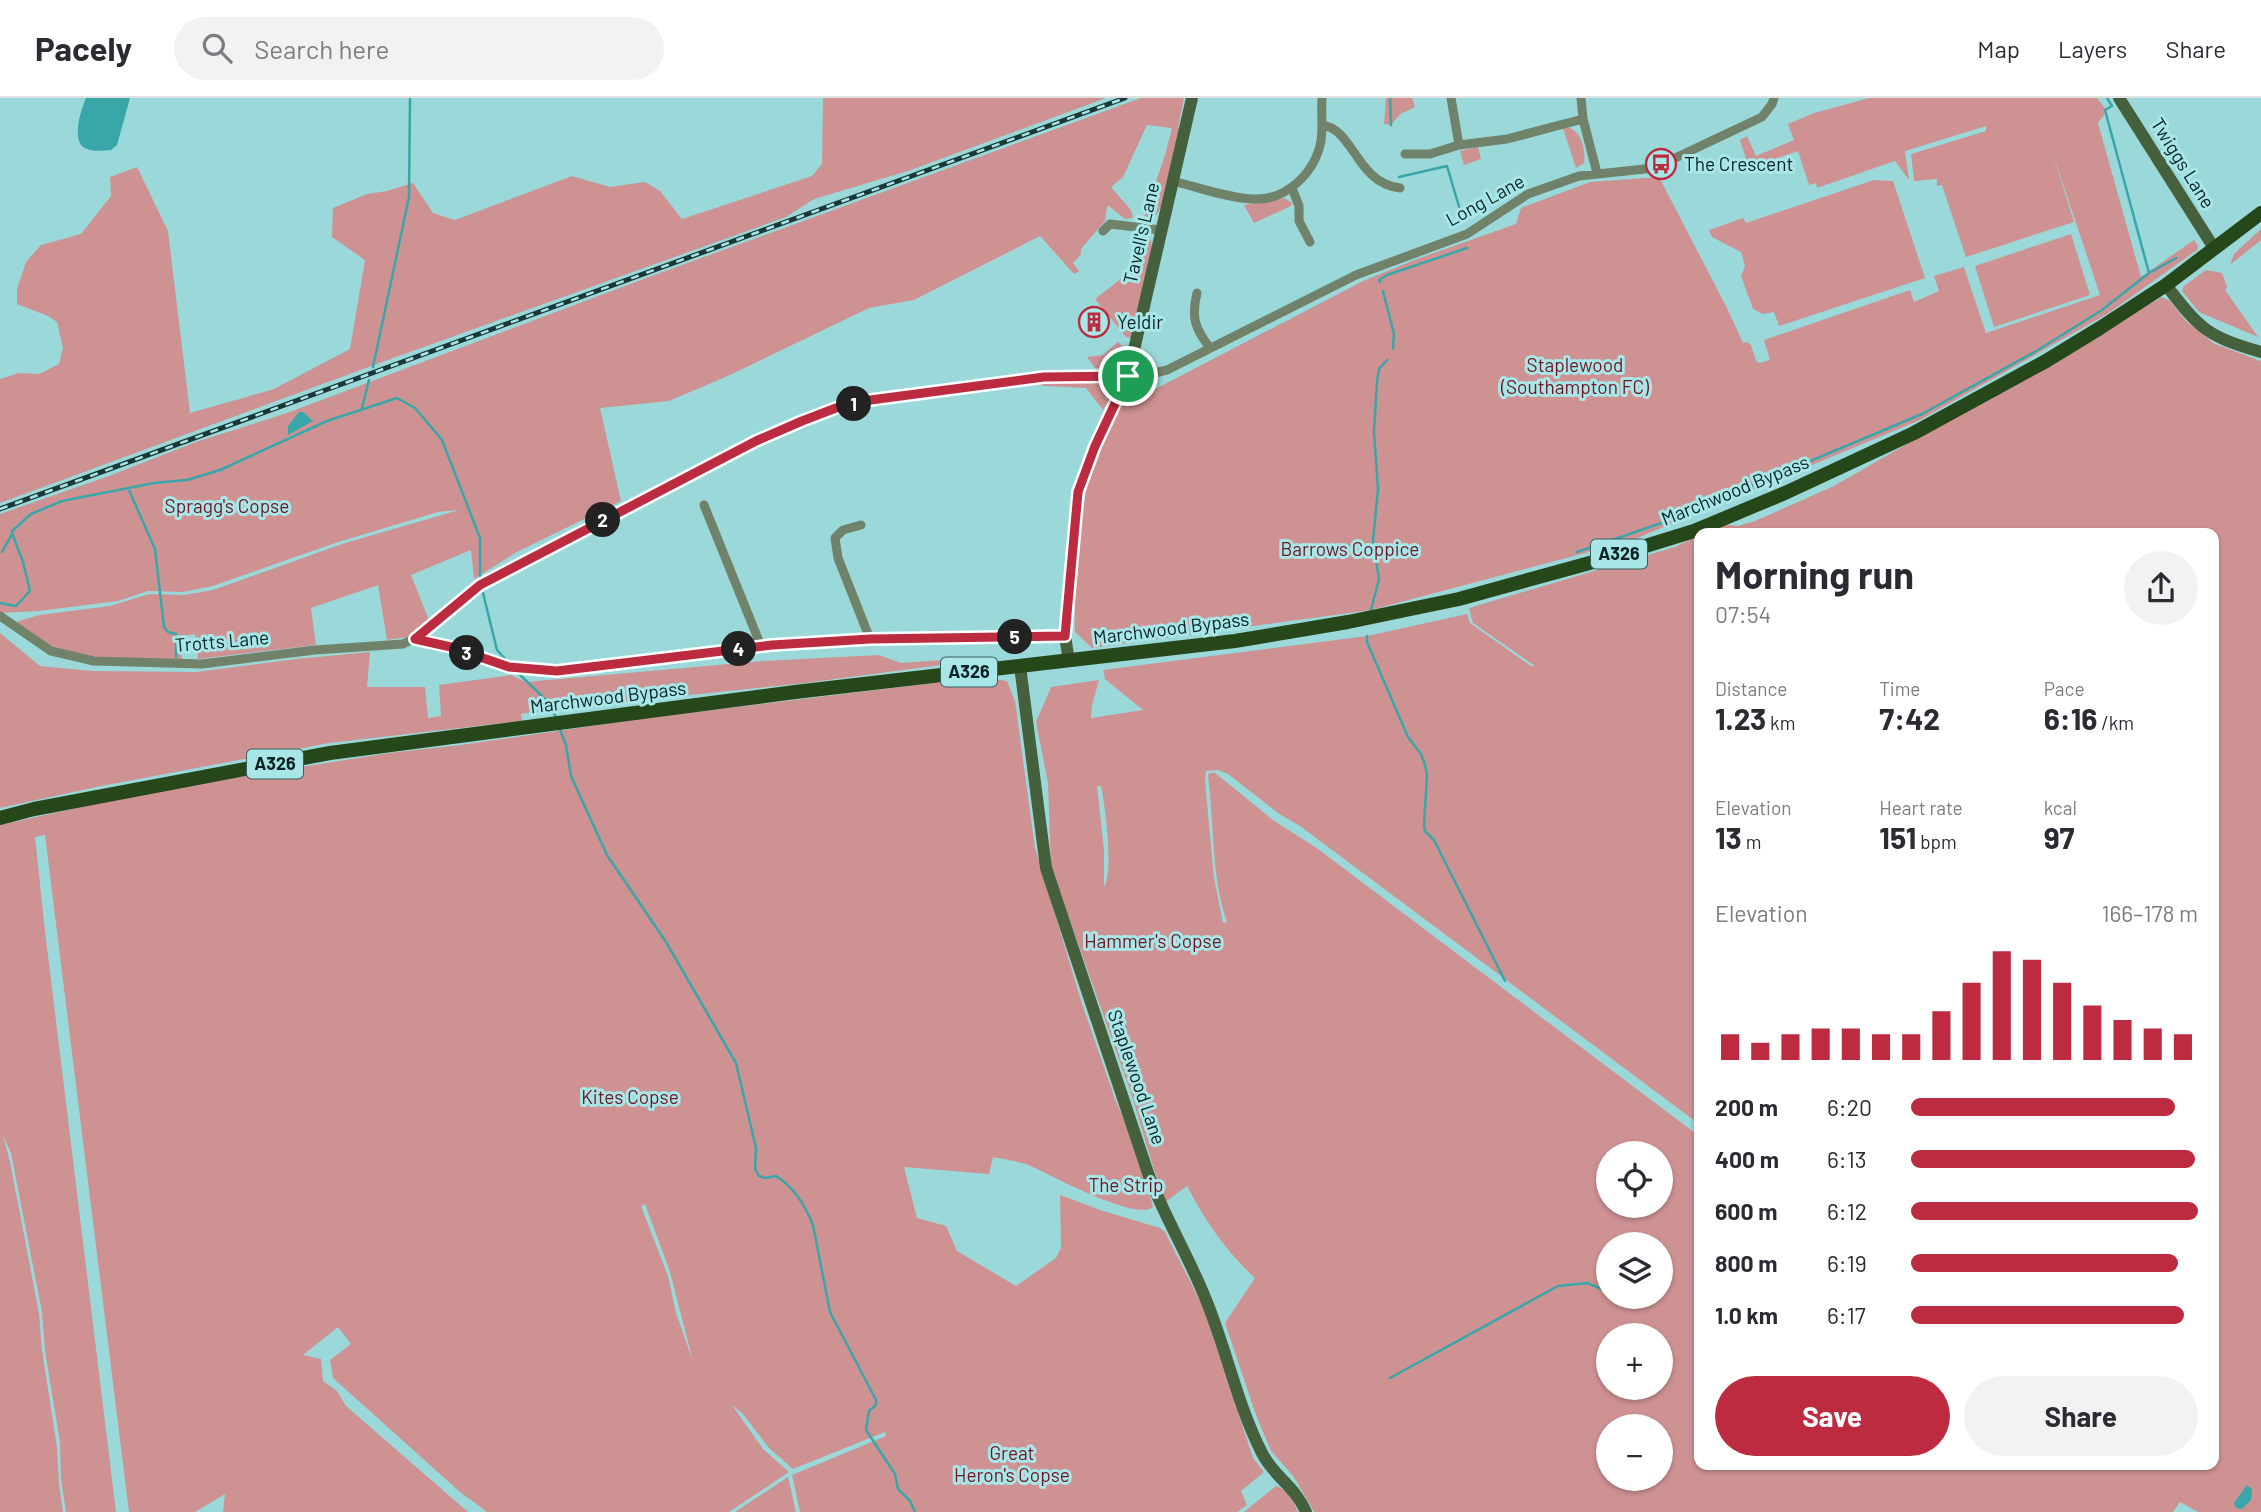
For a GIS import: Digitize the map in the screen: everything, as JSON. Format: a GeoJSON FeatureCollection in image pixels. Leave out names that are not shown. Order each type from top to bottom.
{"type":"FeatureCollection","features":[{"type":"Feature","properties":{"kind":"main road","name":"Marchwood Bypass"},"geometry":{"type":"LineString","coordinates":[[1701,528],[1785,493],[1914,433],[2046,361],[2166,285],[2261,213]]}},
{"type":"Feature","properties":{"kind":"main road","name":"Marchwood Bypass"},"geometry":{"type":"LineString","coordinates":[[0,818],[34,809],[330,753],[795,692],[1235,641],[1459,599],[1694,531]]}},
{"type":"Feature","properties":{"kind":"street","name":"Tavell's Lane"},"geometry":{"type":"LineString","coordinates":[[1128,376],[1192,98]]}},
{"type":"Feature","properties":{"kind":"street"},"geometry":{"type":"LineString","coordinates":[[1173,181],[1252,199],[1271,198],[1292,188],[1303,178],[1314,161],[1321,142],[1322,98]]}},
{"type":"Feature","properties":{"kind":"street"},"geometry":{"type":"LineString","coordinates":[[1451,98],[1459,145]]}},
{"type":"Feature","properties":{"kind":"street"},"geometry":{"type":"LineString","coordinates":[[1581,98],[1583,119],[1597,173]]}},
{"type":"Feature","properties":{"kind":"street","name":"Long Lane"},"geometry":{"type":"LineString","coordinates":[[415,639],[480,585],[744,447],[825,412],[863,401],[1044,377],[1128,376],[1167,370],[1356,275],[1467,234],[1528,194],[1563,180],[1597,173],[1640,170],[1666,163],[1762,117],[1774,98]]}},
{"type":"Feature","properties":{"kind":"street","name":"Twiggs Lane"},"geometry":{"type":"LineString","coordinates":[[2119,98],[2214,248]]}},
{"type":"Feature","properties":{"kind":"street"},"geometry":{"type":"LineString","coordinates":[[1405,154],[1430,154],[1459,145],[1507,139],[1583,119]]}},
{"type":"Feature","properties":{"kind":"street"},"geometry":{"type":"LineString","coordinates":[[1322,125],[1336,130],[1371,176],[1391,187],[1401,188]]}},
{"type":"Feature","properties":{"kind":"street"},"geometry":{"type":"LineString","coordinates":[[1292,188],[1299,206],[1298,221],[1311,242]]}},
{"type":"Feature","properties":{"kind":"street"},"geometry":{"type":"LineString","coordinates":[[1103,231],[1110,224],[1161,230]]}},
{"type":"Feature","properties":{"kind":"street"},"geometry":{"type":"LineString","coordinates":[[2166,285],[2203,329],[2218,338],[2261,352]]}},
{"type":"Feature","properties":{"kind":"street"},"geometry":{"type":"LineString","coordinates":[[1197,293],[1194,315],[1210,348]]}},
{"type":"Feature","properties":{"kind":"street"},"geometry":{"type":"LineString","coordinates":[[1069,661],[1065,636],[1078,492],[1090,457],[1128,376]]}},
{"type":"Feature","properties":{"kind":"street"},"geometry":{"type":"LineString","coordinates":[[704,505],[761,646]]}},
{"type":"Feature","properties":{"kind":"street"},"geometry":{"type":"LineString","coordinates":[[862,526],[843,530],[835,538],[838,558],[870,639]]}},
{"type":"Feature","properties":{"kind":"street","name":"Trotts Lane"},"geometry":{"type":"LineString","coordinates":[[0,617],[51,651],[94,661],[202,664],[315,650],[403,644],[415,639]]}},
{"type":"Feature","properties":{"kind":"street"},"geometry":{"type":"LineString","coordinates":[[415,639],[451,647],[509,667],[557,671],[761,646],[870,639],[1065,636]]}},
{"type":"Feature","properties":{"kind":"street","name":"Staplewood Lane"},"geometry":{"type":"LineString","coordinates":[[1020,666],[1046,868],[1149,1176],[1172,1232],[1201,1288],[1246,1416],[1263,1455],[1300,1497],[1306,1512]]}},
{"type":"Feature","properties":{"kind":"green space"},"geometry":{"type":"Polygon","coordinates":[[[823,98],[1106,98],[908,171],[814,199],[786,217],[0,503],[0,379],[19,373],[39,374],[59,364],[63,348],[57,322],[17,304],[17,289],[26,262],[41,245],[81,234],[111,196],[110,177],[137,167],[168,231],[190,413],[274,389],[350,349],[365,260],[332,237],[333,208],[367,194],[413,183],[433,213],[455,220],[572,176],[610,187],[645,182],[660,191],[682,219],[812,176],[822,164],[823,98]]]}},
{"type":"Feature","properties":{"kind":"green space","name":"Spragg's Copse"},"geometry":{"type":"Polygon","coordinates":[[[1141,98],[1184,98],[1178,128],[1181,128],[1162,206],[1156,215],[1149,219],[1144,217],[1172,128],[1147,125],[1123,177],[1111,187],[1131,210],[1133,218],[1125,219],[1107,207],[1105,221],[1081,249],[1081,254],[1073,263],[1079,271],[1074,274],[1040,236],[914,300],[869,308],[730,375],[669,401],[600,408],[621,501],[515,553],[474,579],[471,550],[411,575],[429,620],[408,637],[387,640],[378,585],[311,608],[316,645],[198,659],[195,634],[179,637],[182,660],[115,658],[66,651],[48,644],[16,622],[39,615],[110,606],[149,594],[184,595],[213,590],[342,544],[459,510],[438,512],[335,543],[213,586],[183,592],[148,591],[118,601],[0,613],[0,514],[196,442],[287,413],[649,277],[1141,98]]]}},
{"type":"Feature","properties":{"kind":"green space"},"geometry":{"type":"Polygon","coordinates":[[[1386,98],[1412,98],[1415,107],[1400,114],[1391,125],[1384,124],[1386,98]]]}},
{"type":"Feature","properties":{"kind":"green space"},"geometry":{"type":"Polygon","coordinates":[[[1869,98],[2097,98],[2107,111],[2098,123],[2141,277],[2194,240],[2198,246],[2197,250],[2107,314],[1920,420],[1630,541],[1371,610],[1092,648],[1075,632],[1074,554],[1089,477],[1117,409],[1363,281],[1516,224],[1521,208],[1590,182],[1659,177],[1743,343],[1751,345],[1759,363],[1770,360],[1764,340],[1910,290],[1914,302],[1939,291],[1934,276],[1964,267],[1986,333],[2100,295],[2051,148],[2074,222],[1966,257],[1942,185],[1937,186],[1937,179],[1914,181],[1911,154],[1986,131],[1986,126],[1905,151],[1909,180],[1895,161],[1817,188],[1816,183],[1809,185],[1798,151],[1749,168],[1740,140],[1747,136],[1756,156],[1794,140],[1788,124],[1814,113],[1869,98]]]}},
{"type":"Feature","properties":{"kind":"green space"},"geometry":{"type":"Polygon","coordinates":[[[1566,127],[1579,136],[1583,146],[1584,163],[1576,168],[1563,128],[1566,127]]]}},
{"type":"Feature","properties":{"kind":"green space"},"geometry":{"type":"Polygon","coordinates":[[[1478,147],[1481,159],[1464,165],[1460,151],[1478,147]]]}},
{"type":"Feature","properties":{"kind":"green space"},"geometry":{"type":"Polygon","coordinates":[[[1874,180],[1893,181],[1925,278],[1779,326],[1774,312],[1763,314],[1753,309],[1741,276],[1745,266],[1741,252],[1712,237],[1709,230],[1743,218],[1746,223],[1874,180]]]}},
{"type":"Feature","properties":{"kind":"green space"},"geometry":{"type":"Polygon","coordinates":[[[1284,198],[1292,203],[1291,206],[1254,223],[1244,205],[1284,198]]]}},
{"type":"Feature","properties":{"kind":"green space"},"geometry":{"type":"Polygon","coordinates":[[[2261,229],[2261,240],[2230,265],[2234,254],[2261,229]]]}},
{"type":"Feature","properties":{"kind":"green space"},"geometry":{"type":"Polygon","coordinates":[[[2071,234],[2090,295],[1994,327],[1975,266],[2071,234]]]}},
{"type":"Feature","properties":{"kind":"green space"},"geometry":{"type":"Polygon","coordinates":[[[1147,237],[1151,240],[1152,248],[1131,338],[1126,337],[1095,299],[1122,278],[1147,237]]]}},
{"type":"Feature","properties":{"kind":"green space"},"geometry":{"type":"Polygon","coordinates":[[[2206,270],[2222,273],[2227,287],[2225,290],[2258,337],[2199,312],[2182,291],[2184,286],[2206,270]]]}},
{"type":"Feature","properties":{"kind":"green space","name":"Hammer's Copse"},"geometry":{"type":"Polygon","coordinates":[[[2162,297],[2170,301],[2186,321],[2215,344],[2261,361],[2261,1512],[2198,1512],[2180,1502],[2173,1512],[1314,1512],[1294,1477],[1271,1451],[1225,1323],[1255,1278],[1217,1235],[1187,1186],[1164,1203],[1132,1096],[1051,867],[1048,783],[1036,722],[1051,687],[1099,680],[1091,718],[1143,710],[1105,679],[1103,670],[1367,636],[1467,614],[1470,623],[1531,666],[1535,666],[1473,623],[1469,608],[1675,547],[1694,538],[1694,1120],[1300,826],[1278,813],[1228,774],[1218,770],[1206,771],[1205,781],[1214,878],[1223,923],[1227,922],[1216,872],[1208,774],[1214,772],[1273,820],[1318,849],[1694,1132],[1694,1470],[2219,1470],[2219,528],[1714,528],[1722,524],[1738,526],[1834,486],[2162,297]],[[1097,786],[1104,850],[1104,887],[1108,868],[1108,838],[1101,786],[1097,786]]]}},
{"type":"Feature","properties":{"kind":"green space"},"geometry":{"type":"Polygon","coordinates":[[[1118,342],[1127,351],[1115,370],[1095,368],[1087,357],[1103,355],[1118,342]]]}},
{"type":"Feature","properties":{"kind":"green space"},"geometry":{"type":"Polygon","coordinates":[[[1038,381],[1111,381],[1116,388],[1103,410],[1086,388],[1044,386],[1039,385],[1038,381]]]}},
{"type":"Feature","properties":{"kind":"green space"},"geometry":{"type":"Polygon","coordinates":[[[0,633],[40,666],[92,671],[196,672],[370,652],[367,687],[425,687],[428,718],[441,716],[439,685],[511,675],[526,682],[763,661],[879,655],[901,663],[971,658],[956,663],[805,683],[555,709],[521,714],[522,721],[329,743],[0,808],[0,633]]]}},
{"type":"Feature","properties":{"kind":"green space"},"geometry":{"type":"Polygon","coordinates":[[[982,677],[1007,681],[1015,701],[1035,848],[1082,1004],[1115,1099],[1138,1152],[1153,1207],[1143,1210],[1129,1208],[1071,1186],[1026,1164],[993,1157],[989,1174],[904,1167],[917,1218],[946,1226],[957,1251],[1016,1286],[1056,1258],[1061,1248],[1060,1195],[1160,1228],[1165,1232],[1204,1309],[1253,1458],[1264,1472],[1241,1491],[1247,1505],[1237,1512],[800,1512],[792,1475],[886,1436],[885,1432],[793,1469],[769,1448],[743,1414],[732,1405],[763,1449],[789,1472],[729,1512],[487,1512],[460,1492],[333,1378],[330,1360],[351,1344],[338,1327],[303,1355],[321,1359],[323,1381],[337,1391],[346,1406],[468,1512],[223,1512],[225,1494],[195,1512],[129,1512],[45,835],[35,837],[116,1512],[66,1512],[61,1479],[60,1442],[45,1351],[42,1312],[11,1153],[3,1136],[39,1313],[63,1512],[0,1512],[0,825],[163,789],[389,753],[982,677]],[[645,1204],[641,1206],[668,1276],[676,1313],[693,1361],[670,1272],[645,1204]]]}},
{"type":"Feature","properties":{"kind":"green space"},"geometry":{"type":"Polygon","coordinates":[[[788,1477],[796,1512],[735,1512],[788,1477]]]}},
{"type":"Feature","properties":{"kind":"green space"},"geometry":{"type":"Polygon","coordinates":[[[1276,1486],[1290,1497],[1298,1512],[1244,1512],[1276,1486]]]}},
{"type":"Feature","properties":{"kind":"water"},"geometry":{"type":"Polygon","coordinates":[[[86,98],[130,98],[117,145],[111,150],[89,150],[80,143],[79,123],[86,98]]]}},
{"type":"Feature","properties":{"kind":"water"},"geometry":{"type":"Polygon","coordinates":[[[299,412],[303,412],[313,421],[288,435],[288,426],[299,412]]]}},
{"type":"Feature","properties":{"kind":"water"},"geometry":{"type":"Polygon","coordinates":[[[2247,1485],[2252,1489],[2251,1500],[2242,1509],[2236,1508],[2234,1503],[2247,1485]]]}},
{"type":"Feature","properties":{"kind":"waterway"},"geometry":{"type":"LineString","coordinates":[[373,367],[409,197],[410,98]]}},
{"type":"Feature","properties":{"kind":"waterway"},"geometry":{"type":"LineString","coordinates":[[1390,98],[1391,125]]}},
{"type":"Feature","properties":{"kind":"waterway"},"geometry":{"type":"LineString","coordinates":[[2107,98],[2112,106],[2105,110],[2149,273]]}},
{"type":"Feature","properties":{"kind":"waterway"},"geometry":{"type":"LineString","coordinates":[[1399,177],[1447,166],[1463,220]]}},
{"type":"Feature","properties":{"kind":"waterway"},"geometry":{"type":"LineString","coordinates":[[1380,282],[1379,280],[1387,275],[1467,248]]}},
{"type":"Feature","properties":{"kind":"waterway"},"geometry":{"type":"LineString","coordinates":[[1577,552],[1673,519],[1922,414],[2038,350],[2102,310],[2149,273],[2176,258]]}},
{"type":"Feature","properties":{"kind":"waterway"},"geometry":{"type":"LineString","coordinates":[[1383,291],[1394,334],[1393,349]]}},
{"type":"Feature","properties":{"kind":"waterway"},"geometry":{"type":"LineString","coordinates":[[1371,610],[1379,579],[1373,541],[1378,489],[1374,432],[1377,382],[1379,369],[1387,360]]}},
{"type":"Feature","properties":{"kind":"waterway"},"geometry":{"type":"LineString","coordinates":[[362,408],[369,380]]}},
{"type":"Feature","properties":{"kind":"waterway"},"geometry":{"type":"LineString","coordinates":[[0,603],[16,606],[30,591],[12,531],[31,514],[62,501],[154,483],[187,480],[220,470],[327,421],[397,398],[415,408],[442,440],[480,538],[480,576]]}},
{"type":"Feature","properties":{"kind":"waterway"},"geometry":{"type":"LineString","coordinates":[[128,488],[155,549],[164,627],[168,632],[176,634],[176,657]]}},
{"type":"Feature","properties":{"kind":"waterway"},"geometry":{"type":"LineString","coordinates":[[2,552],[12,534]]}},
{"type":"Feature","properties":{"kind":"waterway"},"geometry":{"type":"LineString","coordinates":[[483,593],[497,650],[508,662]]}},
{"type":"Feature","properties":{"kind":"waterway"},"geometry":{"type":"LineString","coordinates":[[1367,636],[1367,642],[1408,737],[1421,754],[1425,765],[1425,831],[1434,840],[1505,981]]}},
{"type":"Feature","properties":{"kind":"waterway"},"geometry":{"type":"LineString","coordinates":[[515,670],[546,700],[556,717]]}},
{"type":"Feature","properties":{"kind":"waterway"},"geometry":{"type":"LineString","coordinates":[[559,727],[566,745],[571,776],[607,855],[666,942],[736,1063],[756,1148],[755,1169],[759,1176],[776,1176],[788,1185],[810,1218],[830,1312],[876,1400],[876,1405],[869,1411],[866,1430],[895,1474],[898,1489],[910,1501],[915,1512]]}},
{"type":"Feature","properties":{"kind":"waterway"},"geometry":{"type":"LineString","coordinates":[[1390,1378],[1558,1286],[1587,1283],[1596,1287]]}},
{"type":"Feature","properties":{"kind":"railway"},"geometry":{"type":"LineString","coordinates":[[0,509],[1125,98]]}},
{"type":"Feature","properties":{"kind":"place","name":"The Crescent"},"geometry":{"type":"Point","coordinates":[1661,164]}},
{"type":"Feature","properties":{"kind":"place","name":"Yeldir"},"geometry":{"type":"Point","coordinates":[1094,322]}},
{"type":"Feature","properties":{"kind":"route"},"geometry":{"type":"LineString","coordinates":[[1128,376],[1085,468],[1078,492],[1065,636],[870,639],[772,645],[557,671],[509,667],[451,647],[415,639],[480,585],[756,441],[836,408],[863,401],[1044,377],[1128,376]]}},
{"type":"Feature","properties":{"kind":"park label","name":"Staplewood (Southampton FC)"},"geometry":{"type":"Point","coordinates":[1575,376]}},
{"type":"Feature","properties":{"kind":"park label","name":"Barrows Coppice"},"geometry":{"type":"Point","coordinates":[1350,549]}},
{"type":"Feature","properties":{"kind":"park label","name":"Kites Copse"},"geometry":{"type":"Point","coordinates":[630,1097]}},
{"type":"Feature","properties":{"kind":"park label","name":"The Strip"},"geometry":{"type":"Point","coordinates":[1126,1185]}},
{"type":"Feature","properties":{"kind":"park label","name":"Great Heron's Copse"},"geometry":{"type":"Point","coordinates":[1012,1464]}}]}
